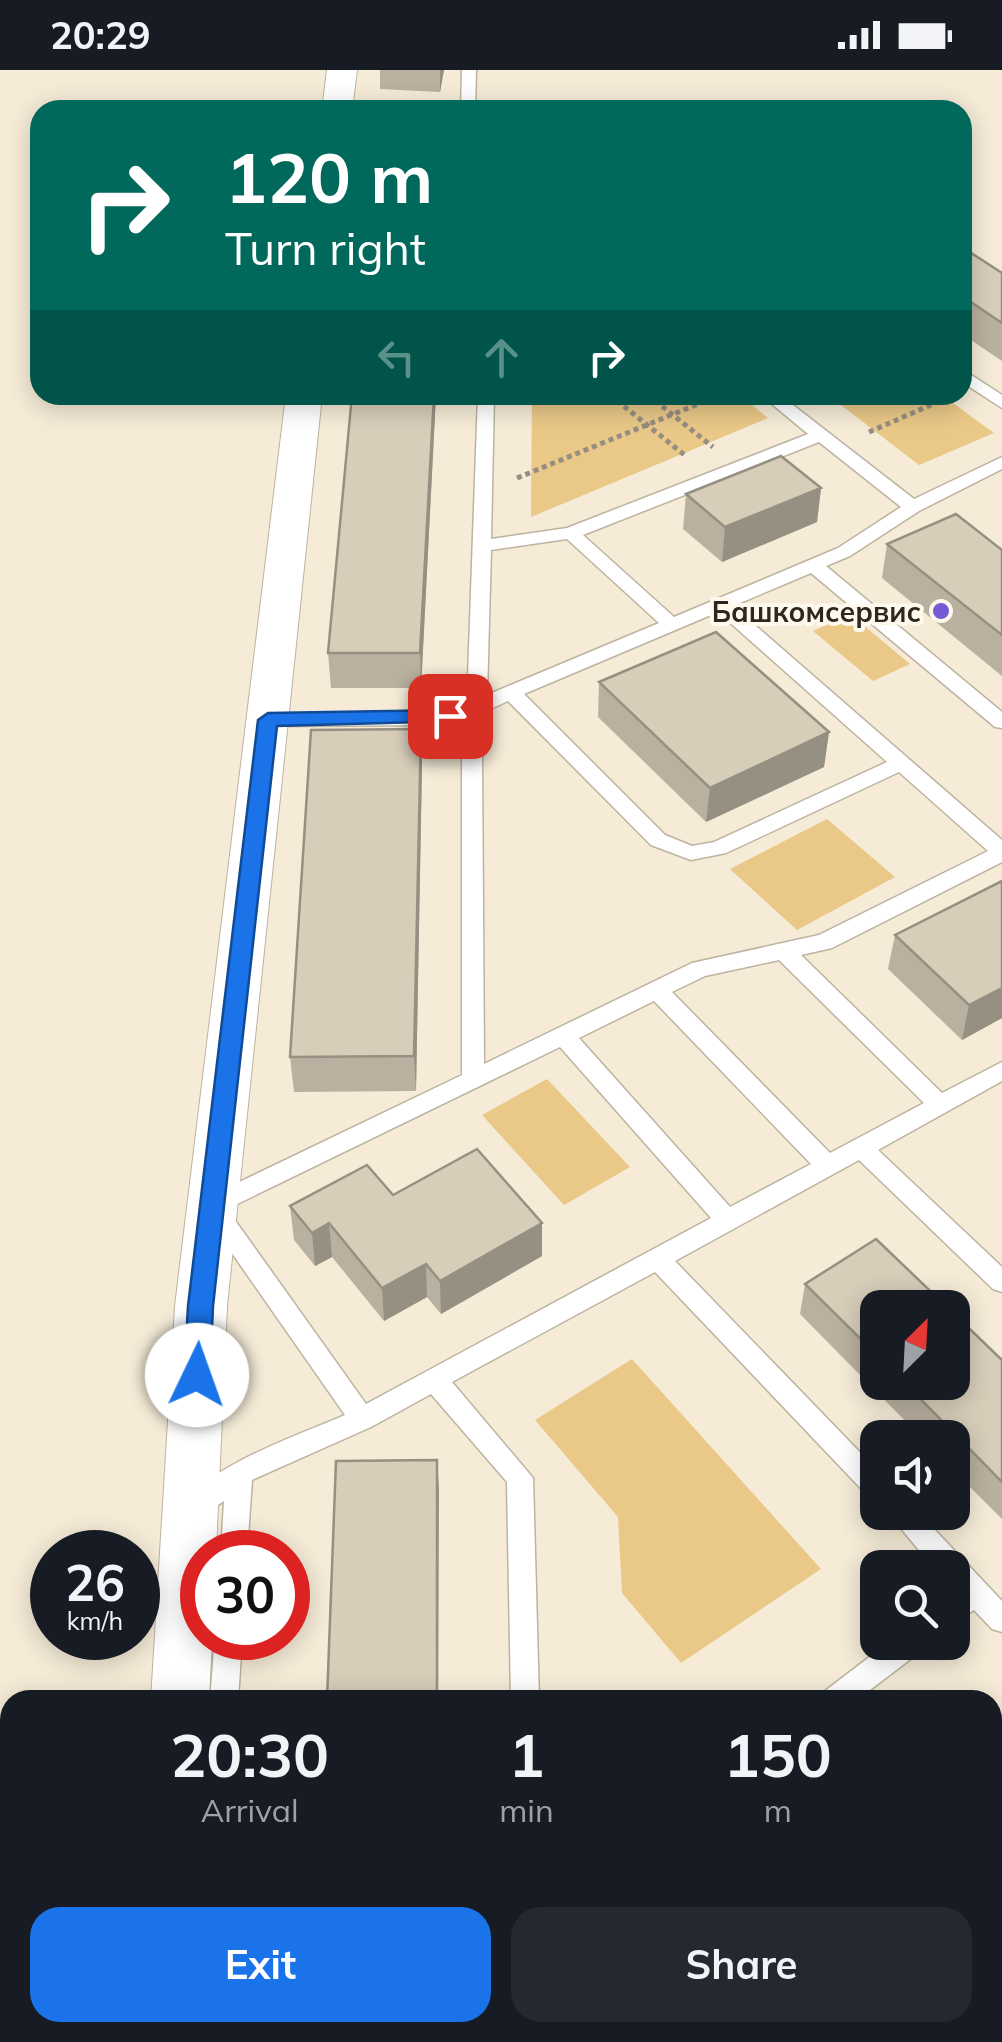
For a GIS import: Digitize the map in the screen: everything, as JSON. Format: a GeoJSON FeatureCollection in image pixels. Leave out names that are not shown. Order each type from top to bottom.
{"type":"FeatureCollection","features":[{"type":"Feature","properties":{"kind":"street"},"geometry":{"type":"LineString","coordinates":[[338,100],[342,70]]}},
{"type":"Feature","properties":{"kind":"street"},"geometry":{"type":"LineString","coordinates":[[181,1690],[201,1306],[303,405]]}},
{"type":"Feature","properties":{"kind":"lane"},"geometry":{"type":"LineString","coordinates":[[468,100],[469,70]]}},
{"type":"Feature","properties":{"kind":"lane"},"geometry":{"type":"LineString","coordinates":[[972,381],[1002,403]]}},
{"type":"Feature","properties":{"kind":"lane"},"geometry":{"type":"LineString","coordinates":[[473,1079],[472,754],[477,708],[486,405]]}},
{"type":"Feature","properties":{"kind":"lane"},"geometry":{"type":"LineString","coordinates":[[781,405],[913,507]]}},
{"type":"Feature","properties":{"kind":"lane"},"geometry":{"type":"LineString","coordinates":[[482,546],[571,533],[740,468],[828,441]]}},
{"type":"Feature","properties":{"kind":"lane"},"geometry":{"type":"LineString","coordinates":[[268,720],[430,719],[477,708],[844,552],[949,485],[1002,462]]}},
{"type":"Feature","properties":{"kind":"lane"},"geometry":{"type":"LineString","coordinates":[[571,533],[672,625]]}},
{"type":"Feature","properties":{"kind":"lane"},"geometry":{"type":"LineString","coordinates":[[813,565],[1002,722]]}},
{"type":"Feature","properties":{"kind":"lane"},"geometry":{"type":"LineString","coordinates":[[362,1419],[212,1206],[711,965],[786,953],[824,942],[1002,852],[720,604]]}},
{"type":"Feature","properties":{"kind":"lane"},"geometry":{"type":"LineString","coordinates":[[510,693],[658,840],[691,853],[719,848],[901,763]]}},
{"type":"Feature","properties":{"kind":"lane"},"geometry":{"type":"LineString","coordinates":[[786,953],[940,1105]]}},
{"type":"Feature","properties":{"kind":"lane"},"geometry":{"type":"LineString","coordinates":[[657,990],[828,1166]]}},
{"type":"Feature","properties":{"kind":"lane"},"geometry":{"type":"LineString","coordinates":[[563,1036],[728,1220]]}},
{"type":"Feature","properties":{"kind":"lane"},"geometry":{"type":"LineString","coordinates":[[190,1512],[239,1474],[362,1419],[1002,1071]]}},
{"type":"Feature","properties":{"kind":"lane"},"geometry":{"type":"LineString","coordinates":[[862,1148],[1002,1282]]}},
{"type":"Feature","properties":{"kind":"lane"},"geometry":{"type":"LineString","coordinates":[[656,1257],[860,1470]]}},
{"type":"Feature","properties":{"kind":"lane"},"geometry":{"type":"LineString","coordinates":[[433,1378],[520,1478],[525,1690]]}},
{"type":"Feature","properties":{"kind":"lane"},"geometry":{"type":"LineString","coordinates":[[235,1530],[239,1474]]}},
{"type":"Feature","properties":{"kind":"lane"},"geometry":{"type":"LineString","coordinates":[[917,1530],[935,1550]]}},
{"type":"Feature","properties":{"kind":"lane"},"geometry":{"type":"LineString","coordinates":[[970,1586],[1002,1620]]}},
{"type":"Feature","properties":{"kind":"lane"},"geometry":{"type":"LineString","coordinates":[[970,1596],[976,1592]]}},
{"type":"Feature","properties":{"kind":"lane"},"geometry":{"type":"LineString","coordinates":[[225,1690],[227,1660]]}},
{"type":"Feature","properties":{"kind":"lane"},"geometry":{"type":"LineString","coordinates":[[848,1690],[887,1660]]}},
{"type":"Feature","properties":{"kind":"path"},"geometry":{"type":"LineString","coordinates":[[622,405],[713,478]]}},
{"type":"Feature","properties":{"kind":"path"},"geometry":{"type":"LineString","coordinates":[[661,405],[740,468]]}},
{"type":"Feature","properties":{"kind":"path"},"geometry":{"type":"LineString","coordinates":[[484,492],[695,405]]}},
{"type":"Feature","properties":{"kind":"path"},"geometry":{"type":"LineString","coordinates":[[828,441],[927,405]]}},
{"type":"Feature","properties":{"kind":"shaded area"},"geometry":{"type":"Polygon","coordinates":[[[532,405],[752,405],[768,418],[531,517],[532,405]]]}},
{"type":"Feature","properties":{"kind":"shaded area"},"geometry":{"type":"Polygon","coordinates":[[[841,405],[956,405],[994,433],[919,465],[841,405]]]}},
{"type":"Feature","properties":{"kind":"shaded area"},"geometry":{"type":"Polygon","coordinates":[[[850,614],[910,664],[873,681],[813,631],[850,614]]]}},
{"type":"Feature","properties":{"kind":"shaded area"},"geometry":{"type":"Polygon","coordinates":[[[827,819],[895,877],[797,930],[730,869],[827,819]]]}},
{"type":"Feature","properties":{"kind":"shaded area"},"geometry":{"type":"Polygon","coordinates":[[[547,1079],[630,1167],[564,1205],[482,1115],[547,1079]]]}},
{"type":"Feature","properties":{"kind":"shaded area"},"geometry":{"type":"Polygon","coordinates":[[[632,1359],[821,1569],[681,1663],[622,1593],[618,1517],[535,1420],[632,1359]]]}},
{"type":"Feature","properties":{"kind":"building"},"geometry":{"type":"Polygon","coordinates":[[[972,254],[1002,273],[1002,323],[972,303],[972,254]]]}},
{"type":"Feature","properties":{"kind":"building"},"geometry":{"type":"Polygon","coordinates":[[[351,405],[433,405],[420,653],[328,653],[351,405]]]}},
{"type":"Feature","properties":{"kind":"building"},"geometry":{"type":"Polygon","coordinates":[[[781,456],[821,488],[725,527],[686,494],[781,456]]]}},
{"type":"Feature","properties":{"kind":"building"},"geometry":{"type":"Polygon","coordinates":[[[956,514],[1002,550],[1002,635],[887,544],[956,514]]]}},
{"type":"Feature","properties":{"kind":"building"},"geometry":{"type":"Polygon","coordinates":[[[716,632],[829,732],[710,788],[599,682],[716,632]]]}},
{"type":"Feature","properties":{"kind":"building"},"geometry":{"type":"Polygon","coordinates":[[[421,729],[414,1056],[290,1057],[311,730],[421,729]]]}},
{"type":"Feature","properties":{"kind":"building"},"geometry":{"type":"Polygon","coordinates":[[[1002,881],[1002,988],[969,1005],[895,935],[1002,881]]]}},
{"type":"Feature","properties":{"kind":"building"},"geometry":{"type":"Polygon","coordinates":[[[477,1149],[542,1223],[440,1281],[426,1264],[382,1288],[329,1223],[312,1233],[290,1206],[367,1165],[393,1195],[477,1149]]]}},
{"type":"Feature","properties":{"kind":"building"},"geometry":{"type":"Polygon","coordinates":[[[876,1239],[929,1290],[860,1290],[860,1338],[805,1284],[876,1239]]]}},
{"type":"Feature","properties":{"kind":"building"},"geometry":{"type":"Polygon","coordinates":[[[970,1329],[1002,1360],[1002,1482],[970,1449],[970,1420],[941,1420],[922,1400],[970,1400],[970,1329]]]}},
{"type":"Feature","properties":{"kind":"building"},"geometry":{"type":"Polygon","coordinates":[[[437,1460],[437,1690],[327,1690],[336,1461],[437,1460]]]}},
{"type":"Feature","properties":{"kind":"place","name":"Башкомсервис"},"geometry":{"type":"Point","coordinates":[941,611]}},
{"type":"Feature","properties":{"kind":"route"},"geometry":{"type":"LineString","coordinates":[[197,1375],[201,1306],[268,720],[450,716]]}}]}
